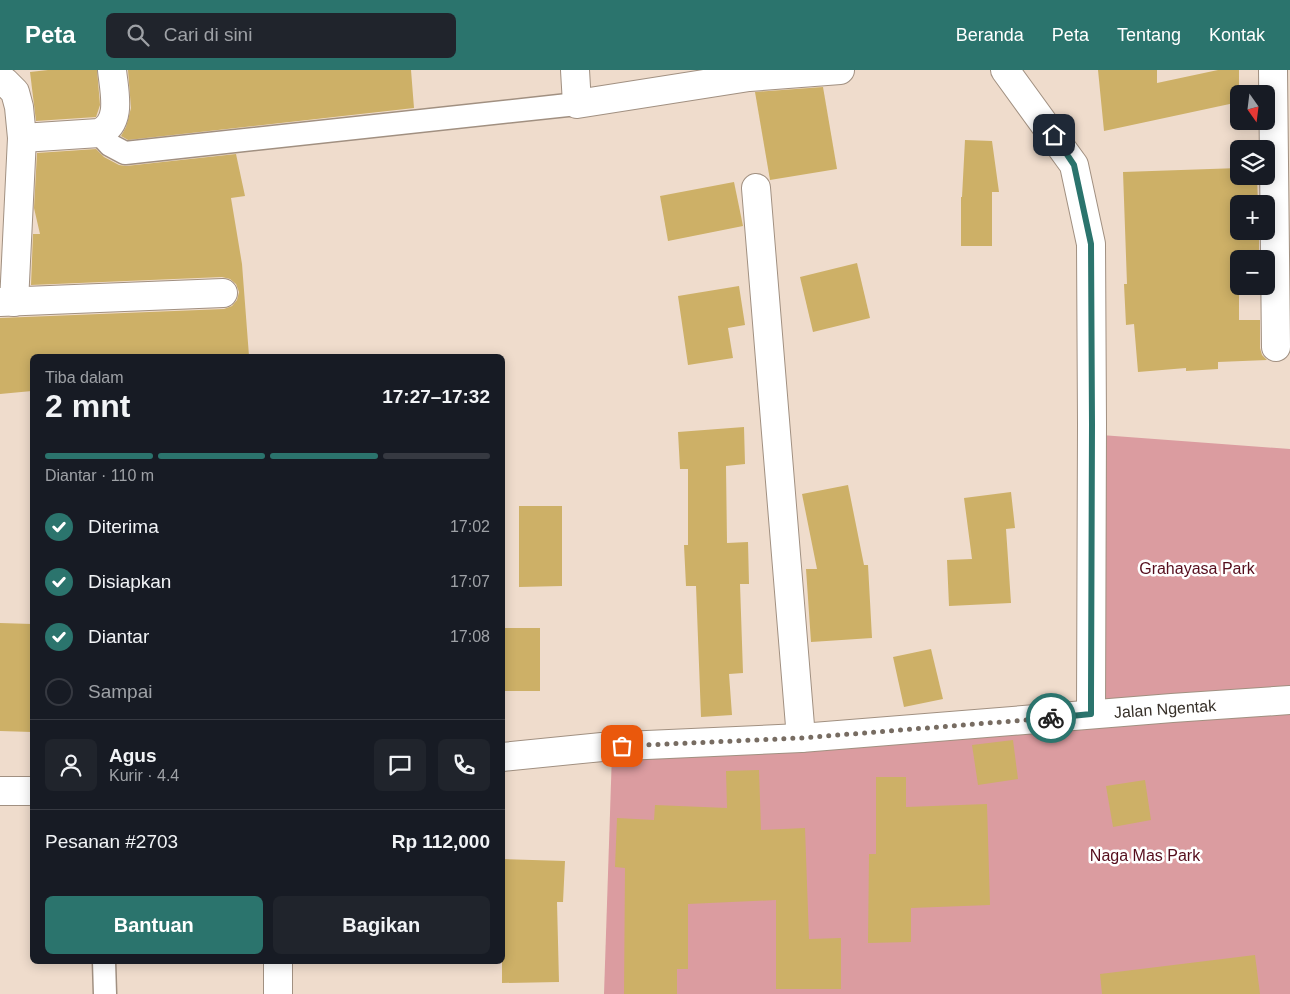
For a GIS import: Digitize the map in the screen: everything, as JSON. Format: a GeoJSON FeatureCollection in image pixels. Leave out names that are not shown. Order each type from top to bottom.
{"type":"FeatureCollection","features":[{"type":"Feature","properties":{"kind":"street"},"geometry":{"type":"LineString","coordinates":[[22,138],[99,133],[107,130],[114,119],[115,105],[112,70]]}},
{"type":"Feature","properties":{"kind":"street"},"geometry":{"type":"LineString","coordinates":[[575,70],[577,104],[749,77],[840,70]]}},
{"type":"Feature","properties":{"kind":"street"},"geometry":{"type":"LineString","coordinates":[[1005,70],[1074,165],[1091,244],[1091,714]]}},
{"type":"Feature","properties":{"kind":"street"},"geometry":{"type":"LineString","coordinates":[[1274,70],[1276,347]]}},
{"type":"Feature","properties":{"kind":"street"},"geometry":{"type":"LineString","coordinates":[[0,82],[5,82],[15,92],[19,107],[22,138],[7,302],[223,293]]}},
{"type":"Feature","properties":{"kind":"street"},"geometry":{"type":"LineString","coordinates":[[756,188],[801,738]]}},
{"type":"Feature","properties":{"kind":"street","name":"Jalan Ngentak"},"geometry":{"type":"LineString","coordinates":[[505,757],[602,747],[801,738],[1290,700]]}},
{"type":"Feature","properties":{"kind":"street"},"geometry":{"type":"LineString","coordinates":[[0,791],[30,791]]}},
{"type":"Feature","properties":{"kind":"street"},"geometry":{"type":"LineString","coordinates":[[278,964],[278,994]]}},
{"type":"Feature","properties":{"kind":"lane"},"geometry":{"type":"LineString","coordinates":[[99,133],[110,145],[125,153],[577,104]]}},
{"type":"Feature","properties":{"kind":"lane"},"geometry":{"type":"LineString","coordinates":[[104,964],[104,994]]}},
{"type":"Feature","properties":{"kind":"green space","name":"Grahayasa Park"},"geometry":{"type":"Polygon","coordinates":[[[1101,435],[1290,449],[1290,687],[1105,699],[1101,435]]]}},
{"type":"Feature","properties":{"kind":"green space","name":"Naga Mas Park"},"geometry":{"type":"Polygon","coordinates":[[[1290,706],[1290,994],[604,994],[612,753],[1290,706]]]}},
{"type":"Feature","properties":{"kind":"building"},"geometry":{"type":"Polygon","coordinates":[[[97,70],[100,105],[96,117],[36,121],[30,72],[97,70]]]}},
{"type":"Feature","properties":{"kind":"building"},"geometry":{"type":"Polygon","coordinates":[[[128,70],[411,70],[414,108],[128,140],[121,136],[126,127],[131,108],[128,70]]]}},
{"type":"Feature","properties":{"kind":"building"},"geometry":{"type":"Polygon","coordinates":[[[1098,70],[1157,70],[1157,83],[1218,70],[1239,70],[1239,85],[1230,85],[1230,104],[1104,131],[1098,70]]]}},
{"type":"Feature","properties":{"kind":"building"},"geometry":{"type":"Polygon","coordinates":[[[823,87],[837,169],[770,180],[755,92],[823,87]]]}},
{"type":"Feature","properties":{"kind":"building"},"geometry":{"type":"Polygon","coordinates":[[[965,140],[992,141],[999,192],[992,192],[992,246],[961,246],[961,197],[965,140]]]}},
{"type":"Feature","properties":{"kind":"building"},"geometry":{"type":"Polygon","coordinates":[[[96,149],[104,157],[119,165],[126,166],[236,154],[245,196],[231,198],[242,264],[249,354],[30,354],[30,391],[0,394],[0,318],[224,309],[232,306],[237,300],[239,292],[236,284],[230,279],[222,277],[31,285],[33,234],[40,234],[34,208],[37,153],[96,149]]]}},
{"type":"Feature","properties":{"kind":"building"},"geometry":{"type":"Polygon","coordinates":[[[1230,168],[1230,185],[1257,185],[1258,195],[1230,195],[1230,240],[1259,240],[1259,250],[1230,250],[1230,295],[1239,295],[1239,320],[1260,320],[1260,348],[1262,355],[1267,360],[1218,362],[1218,369],[1186,371],[1186,368],[1138,372],[1134,324],[1126,325],[1124,284],[1127,284],[1123,172],[1230,168]]]}},
{"type":"Feature","properties":{"kind":"building"},"geometry":{"type":"Polygon","coordinates":[[[734,182],[743,226],[668,241],[660,196],[734,182]]]}},
{"type":"Feature","properties":{"kind":"building"},"geometry":{"type":"Polygon","coordinates":[[[857,263],[870,318],[813,332],[800,277],[857,263]]]}},
{"type":"Feature","properties":{"kind":"building"},"geometry":{"type":"Polygon","coordinates":[[[739,286],[745,325],[728,328],[733,358],[688,365],[678,296],[739,286]]]}},
{"type":"Feature","properties":{"kind":"building"},"geometry":{"type":"Polygon","coordinates":[[[744,427],[745,464],[726,466],[727,543],[748,542],[749,584],[740,584],[743,673],[729,674],[732,715],[701,717],[696,586],[686,586],[684,545],[688,545],[688,469],[680,469],[678,432],[744,427]]]}},
{"type":"Feature","properties":{"kind":"building"},"geometry":{"type":"Polygon","coordinates":[[[848,485],[864,565],[868,565],[872,638],[811,642],[806,569],[817,569],[802,494],[848,485]]]}},
{"type":"Feature","properties":{"kind":"building"},"geometry":{"type":"Polygon","coordinates":[[[1011,492],[1015,528],[1006,529],[1011,603],[949,606],[947,560],[972,559],[964,498],[1011,492]]]}},
{"type":"Feature","properties":{"kind":"building"},"geometry":{"type":"Polygon","coordinates":[[[519,506],[562,506],[562,586],[519,587],[519,506]]]}},
{"type":"Feature","properties":{"kind":"building"},"geometry":{"type":"Polygon","coordinates":[[[0,623],[30,624],[30,732],[0,731],[0,623]]]}},
{"type":"Feature","properties":{"kind":"building"},"geometry":{"type":"Polygon","coordinates":[[[505,628],[540,628],[540,691],[505,691],[505,628]]]}},
{"type":"Feature","properties":{"kind":"building"},"geometry":{"type":"Polygon","coordinates":[[[931,649],[943,699],[904,707],[893,657],[931,649]]]}},
{"type":"Feature","properties":{"kind":"building"},"geometry":{"type":"Polygon","coordinates":[[[1013,740],[1018,779],[978,785],[972,745],[1013,740]]]}},
{"type":"Feature","properties":{"kind":"building"},"geometry":{"type":"Polygon","coordinates":[[[759,770],[761,830],[805,828],[809,939],[841,938],[841,989],[776,989],[776,900],[688,904],[688,969],[677,969],[677,994],[624,994],[625,868],[615,867],[617,818],[654,820],[655,805],[727,808],[726,771],[759,770]]]}},
{"type":"Feature","properties":{"kind":"building"},"geometry":{"type":"Polygon","coordinates":[[[876,777],[906,777],[906,807],[987,804],[990,905],[911,908],[911,942],[868,943],[869,854],[876,854],[876,777]]]}},
{"type":"Feature","properties":{"kind":"building"},"geometry":{"type":"Polygon","coordinates":[[[1145,780],[1151,820],[1113,827],[1106,786],[1145,780]]]}},
{"type":"Feature","properties":{"kind":"building"},"geometry":{"type":"Polygon","coordinates":[[[505,859],[565,861],[563,902],[557,902],[559,982],[502,983],[502,964],[505,964],[505,859]]]}},
{"type":"Feature","properties":{"kind":"building"},"geometry":{"type":"Polygon","coordinates":[[[1255,955],[1260,994],[1102,994],[1100,974],[1255,955]]]}},
{"type":"Feature","properties":{"kind":"way so far"},"geometry":{"type":"LineString","coordinates":[[622,746],[801,738],[1051,718]]}},
{"type":"Feature","properties":{"kind":"route"},"geometry":{"type":"LineString","coordinates":[[1051,718],[1091,714],[1091,244],[1074,165],[1054,135]]}}]}
